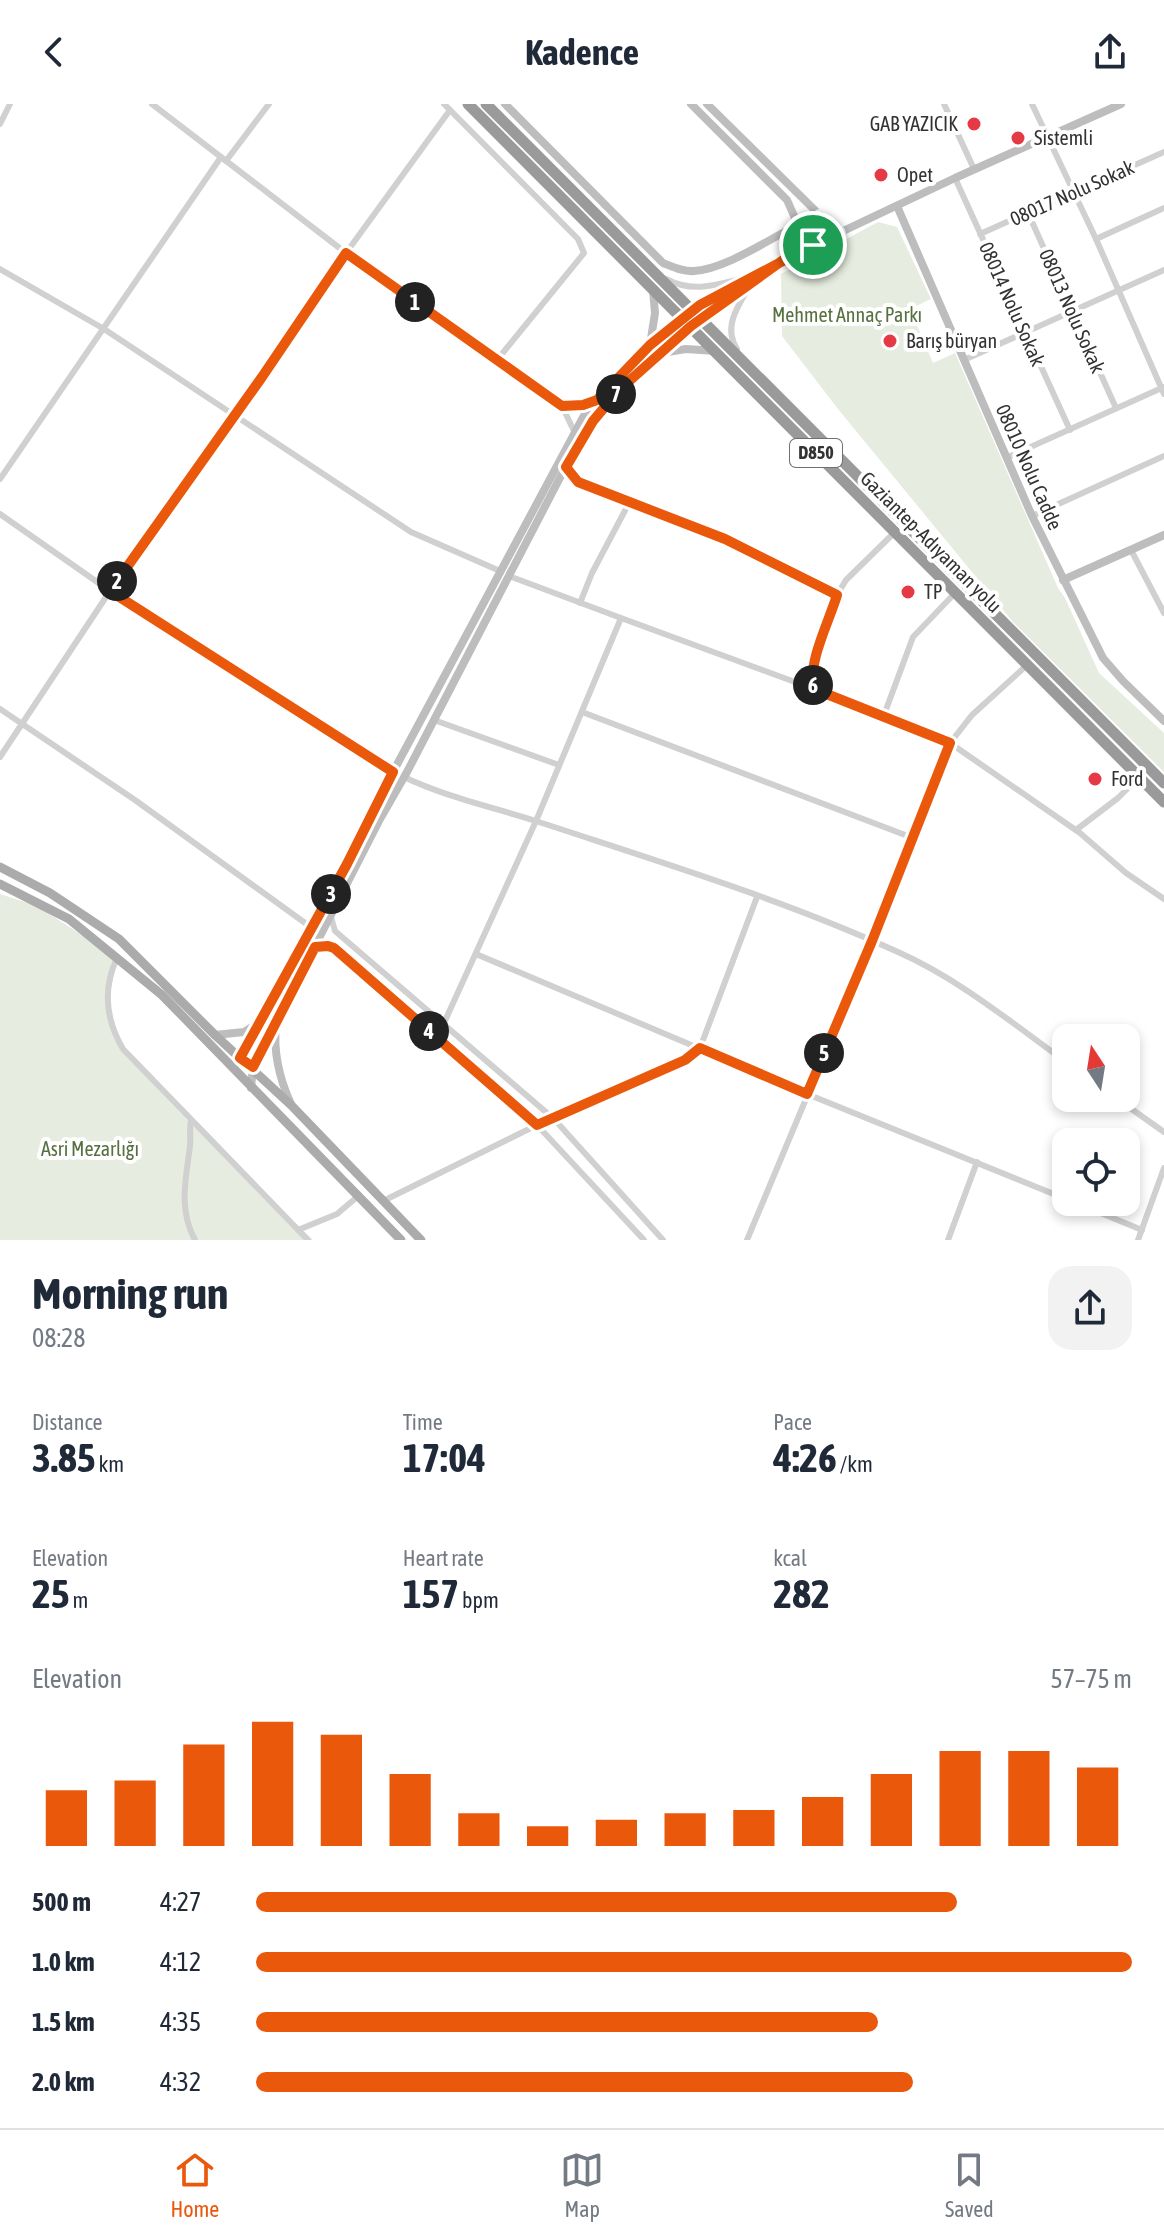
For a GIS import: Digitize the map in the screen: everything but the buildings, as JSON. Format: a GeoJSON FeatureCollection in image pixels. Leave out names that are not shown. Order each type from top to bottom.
{"type":"FeatureCollection","features":[{"type":"Feature","properties":{"kind":"highway","name":"Gaziantep-Adıyaman yolu"},"geometry":{"type":"LineString","coordinates":[[468,104],[653,289],[748,366],[1164,783]]}},
{"type":"Feature","properties":{"kind":"highway","name":"Gaziantep-Adıyaman yolu"},"geometry":{"type":"LineString","coordinates":[[486,104],[653,273],[715,351],[1164,802]]}},
{"type":"Feature","properties":{"kind":"main road"},"geometry":{"type":"LineString","coordinates":[[0,867],[50,893],[119,939],[215,1035],[253,1067],[421,1240]]}},
{"type":"Feature","properties":{"kind":"main road"},"geometry":{"type":"LineString","coordinates":[[0,884],[69,919],[162,995],[401,1240]]}},
{"type":"Feature","properties":{"kind":"street"},"geometry":{"type":"LineString","coordinates":[[0,124],[10,104]]}},
{"type":"Feature","properties":{"kind":"street"},"geometry":{"type":"LineString","coordinates":[[152,104],[346,253],[562,406],[574,431]]}},
{"type":"Feature","properties":{"kind":"street"},"geometry":{"type":"LineString","coordinates":[[0,479],[224,159],[269,104]]}},
{"type":"Feature","properties":{"kind":"street"},"geometry":{"type":"LineString","coordinates":[[444,104],[578,239],[584,253],[497,360]]}},
{"type":"Feature","properties":{"kind":"street"},"geometry":{"type":"LineString","coordinates":[[505,104],[663,263],[676,269],[692,271],[715,265],[794,227]]}},
{"type":"Feature","properties":{"kind":"street"},"geometry":{"type":"LineString","coordinates":[[691,104],[787,200],[795,218],[786,258]]}},
{"type":"Feature","properties":{"kind":"street"},"geometry":{"type":"LineString","coordinates":[[707,104],[838,233]]}},
{"type":"Feature","properties":{"kind":"street"},"geometry":{"type":"LineString","coordinates":[[944,104],[974,169]]}},
{"type":"Feature","properties":{"kind":"street"},"geometry":{"type":"LineString","coordinates":[[1006,458],[1163,390],[1075,192],[1032,104]]}},
{"type":"Feature","properties":{"kind":"street"},"geometry":{"type":"LineString","coordinates":[[251,1088],[253,1067],[434,720],[574,431],[597,400],[650,345],[786,258],[1121,104]]}},
{"type":"Feature","properties":{"kind":"street"},"geometry":{"type":"LineString","coordinates":[[0,757],[110,591],[450,110]]}},
{"type":"Feature","properties":{"kind":"street","name":"08017 Nolu Sokak"},"geometry":{"type":"LineString","coordinates":[[980,234],[1164,152]]}},
{"type":"Feature","properties":{"kind":"street","name":"08014 Nolu Sokak"},"geometry":{"type":"LineString","coordinates":[[955,178],[1070,430]]}},
{"type":"Feature","properties":{"kind":"street","name":"08010 Nolu Cadde"},"geometry":{"type":"LineString","coordinates":[[897,206],[1032,516],[1103,658],[1164,721]]}},
{"type":"Feature","properties":{"kind":"street"},"geometry":{"type":"LineString","coordinates":[[1096,239],[1164,208]]}},
{"type":"Feature","properties":{"kind":"street","name":"08013 Nolu Sokak"},"geometry":{"type":"LineString","coordinates":[[1028,213],[1116,408]]}},
{"type":"Feature","properties":{"kind":"street"},"geometry":{"type":"LineString","coordinates":[[794,227],[801,231],[815,228],[820,217]]}},
{"type":"Feature","properties":{"kind":"street"},"geometry":{"type":"LineString","coordinates":[[0,269],[104,329],[411,532],[504,574],[884,715],[950,743],[1076,830],[1126,873],[1164,899]]}},
{"type":"Feature","properties":{"kind":"street"},"geometry":{"type":"LineString","coordinates":[[966,359],[1164,270]]}},
{"type":"Feature","properties":{"kind":"street"},"geometry":{"type":"LineString","coordinates":[[653,273],[690,288],[753,279]]}},
{"type":"Feature","properties":{"kind":"street"},"geometry":{"type":"LineString","coordinates":[[748,366],[731,341],[731,326],[732,315],[753,279]]}},
{"type":"Feature","properties":{"kind":"street"},"geometry":{"type":"LineString","coordinates":[[650,345],[655,313],[653,289]]}},
{"type":"Feature","properties":{"kind":"street"},"geometry":{"type":"LineString","coordinates":[[231,1068],[262,1021],[393,772],[593,421],[619,390],[692,319]]}},
{"type":"Feature","properties":{"kind":"street"},"geometry":{"type":"LineString","coordinates":[[660,353],[686,349],[715,351]]}},
{"type":"Feature","properties":{"kind":"street"},"geometry":{"type":"LineString","coordinates":[[562,406],[583,405],[597,400]]}},
{"type":"Feature","properties":{"kind":"street"},"geometry":{"type":"LineString","coordinates":[[1032,516],[1164,456]]}},
{"type":"Feature","properties":{"kind":"street"},"geometry":{"type":"LineString","coordinates":[[566,467],[578,482],[725,539],[837,595]]}},
{"type":"Feature","properties":{"kind":"street"},"geometry":{"type":"LineString","coordinates":[[580,603],[592,573],[629,503]]}},
{"type":"Feature","properties":{"kind":"street"},"geometry":{"type":"LineString","coordinates":[[0,514],[110,591],[393,772]]}},
{"type":"Feature","properties":{"kind":"street"},"geometry":{"type":"LineString","coordinates":[[814,689],[811,680],[813,664],[837,595],[846,580],[895,532]]}},
{"type":"Feature","properties":{"kind":"street"},"geometry":{"type":"LineString","coordinates":[[1063,580],[1164,535]]}},
{"type":"Feature","properties":{"kind":"street"},"geometry":{"type":"LineString","coordinates":[[1131,550],[1163,611]]}},
{"type":"Feature","properties":{"kind":"street"},"geometry":{"type":"LineString","coordinates":[[884,715],[913,637],[956,593]]}},
{"type":"Feature","properties":{"kind":"street"},"geometry":{"type":"LineString","coordinates":[[444,1023],[536,821],[621,618]]}},
{"type":"Feature","properties":{"kind":"street"},"geometry":{"type":"LineString","coordinates":[[747,1240],[872,941],[950,743],[972,715],[1027,665]]}},
{"type":"Feature","properties":{"kind":"street"},"geometry":{"type":"LineString","coordinates":[[0,709],[135,800],[312,928]]}},
{"type":"Feature","properties":{"kind":"street"},"geometry":{"type":"LineString","coordinates":[[582,712],[913,838]]}},
{"type":"Feature","properties":{"kind":"street"},"geometry":{"type":"LineString","coordinates":[[434,720],[559,765]]}},
{"type":"Feature","properties":{"kind":"street"},"geometry":{"type":"LineString","coordinates":[[404,777],[425,787],[536,821],[757,897],[902,953],[969,992],[1052,1052]]}},
{"type":"Feature","properties":{"kind":"street"},"geometry":{"type":"LineString","coordinates":[[1076,830],[1118,798],[1139,777]]}},
{"type":"Feature","properties":{"kind":"street"},"geometry":{"type":"LineString","coordinates":[[383,1201],[537,1125],[685,1060],[700,1048],[757,897]]}},
{"type":"Feature","properties":{"kind":"street"},"geometry":{"type":"LineString","coordinates":[[331,917],[335,931],[554,1119],[663,1240]]}},
{"type":"Feature","properties":{"kind":"street"},"geometry":{"type":"LineString","coordinates":[[315,947],[334,948],[537,1125],[644,1240]]}},
{"type":"Feature","properties":{"kind":"street"},"geometry":{"type":"LineString","coordinates":[[476,954],[1052,1193]]}},
{"type":"Feature","properties":{"kind":"street"},"geometry":{"type":"LineString","coordinates":[[117,958],[109,995],[111,1026],[123,1049],[308,1240]]}},
{"type":"Feature","properties":{"kind":"street"},"geometry":{"type":"LineString","coordinates":[[277,1020],[275,1054],[291,1105]]}},
{"type":"Feature","properties":{"kind":"street"},"geometry":{"type":"LineString","coordinates":[[215,1035],[244,1032],[262,1021]]}},
{"type":"Feature","properties":{"kind":"street"},"geometry":{"type":"LineString","coordinates":[[1136,1112],[1164,1132]]}},
{"type":"Feature","properties":{"kind":"street"},"geometry":{"type":"LineString","coordinates":[[191,1120],[184,1194],[186,1219],[195,1240]]}},
{"type":"Feature","properties":{"kind":"street"},"geometry":{"type":"LineString","coordinates":[[948,1240],[977,1162]]}},
{"type":"Feature","properties":{"kind":"street"},"geometry":{"type":"LineString","coordinates":[[1138,1240],[1164,1168]]}},
{"type":"Feature","properties":{"kind":"street"},"geometry":{"type":"LineString","coordinates":[[298,1230],[337,1214],[357,1197]]}},
{"type":"Feature","properties":{"kind":"street"},"geometry":{"type":"LineString","coordinates":[[1108,1216],[1142,1230]]}},
{"type":"Feature","properties":{"kind":"green space","name":"Mehmet Annaç Parkı"},"geometry":{"type":"Polygon","coordinates":[[[878,222],[897,227],[931,299],[910,309],[933,363],[955,353],[1058,588],[1099,673],[1164,733],[1164,772],[1013,622],[782,336],[781,274],[878,222]]]}},
{"type":"Feature","properties":{"kind":"green space","name":"Asri Mezarlığı"},"geometry":{"type":"Polygon","coordinates":[[[0,894],[37,906],[117,958],[107,1009],[121,1050],[186,1119],[313,1240],[0,1240],[0,894]]]}},
{"type":"Feature","properties":{"kind":"place","name":"GAB YAZICIK"},"geometry":{"type":"Point","coordinates":[974,124]}},
{"type":"Feature","properties":{"kind":"place","name":"Sistemli"},"geometry":{"type":"Point","coordinates":[1018,138]}},
{"type":"Feature","properties":{"kind":"place","name":"Opet"},"geometry":{"type":"Point","coordinates":[881,175]}},
{"type":"Feature","properties":{"kind":"place","name":"Barış büryan"},"geometry":{"type":"Point","coordinates":[890,341]}},
{"type":"Feature","properties":{"kind":"place","name":"TP"},"geometry":{"type":"Point","coordinates":[908,592]}},
{"type":"Feature","properties":{"kind":"place","name":"Ford"},"geometry":{"type":"Point","coordinates":[1095,779]}},
{"type":"Feature","properties":{"kind":"route"},"geometry":{"type":"LineString","coordinates":[[813,245],[786,258],[700,305],[650,345],[597,400],[583,405],[562,406],[346,253],[110,591],[393,772],[347,864],[240,1058],[253,1067],[315,947],[328,946],[537,1125],[685,1060],[700,1048],[807,1094],[872,941],[950,743],[814,689],[811,680],[813,664],[837,595],[725,539],[578,482],[566,467],[579,441],[619,390],[691,326],[786,258],[794,227],[809,231],[815,228],[820,217],[838,233],[813,245]]}}]}
